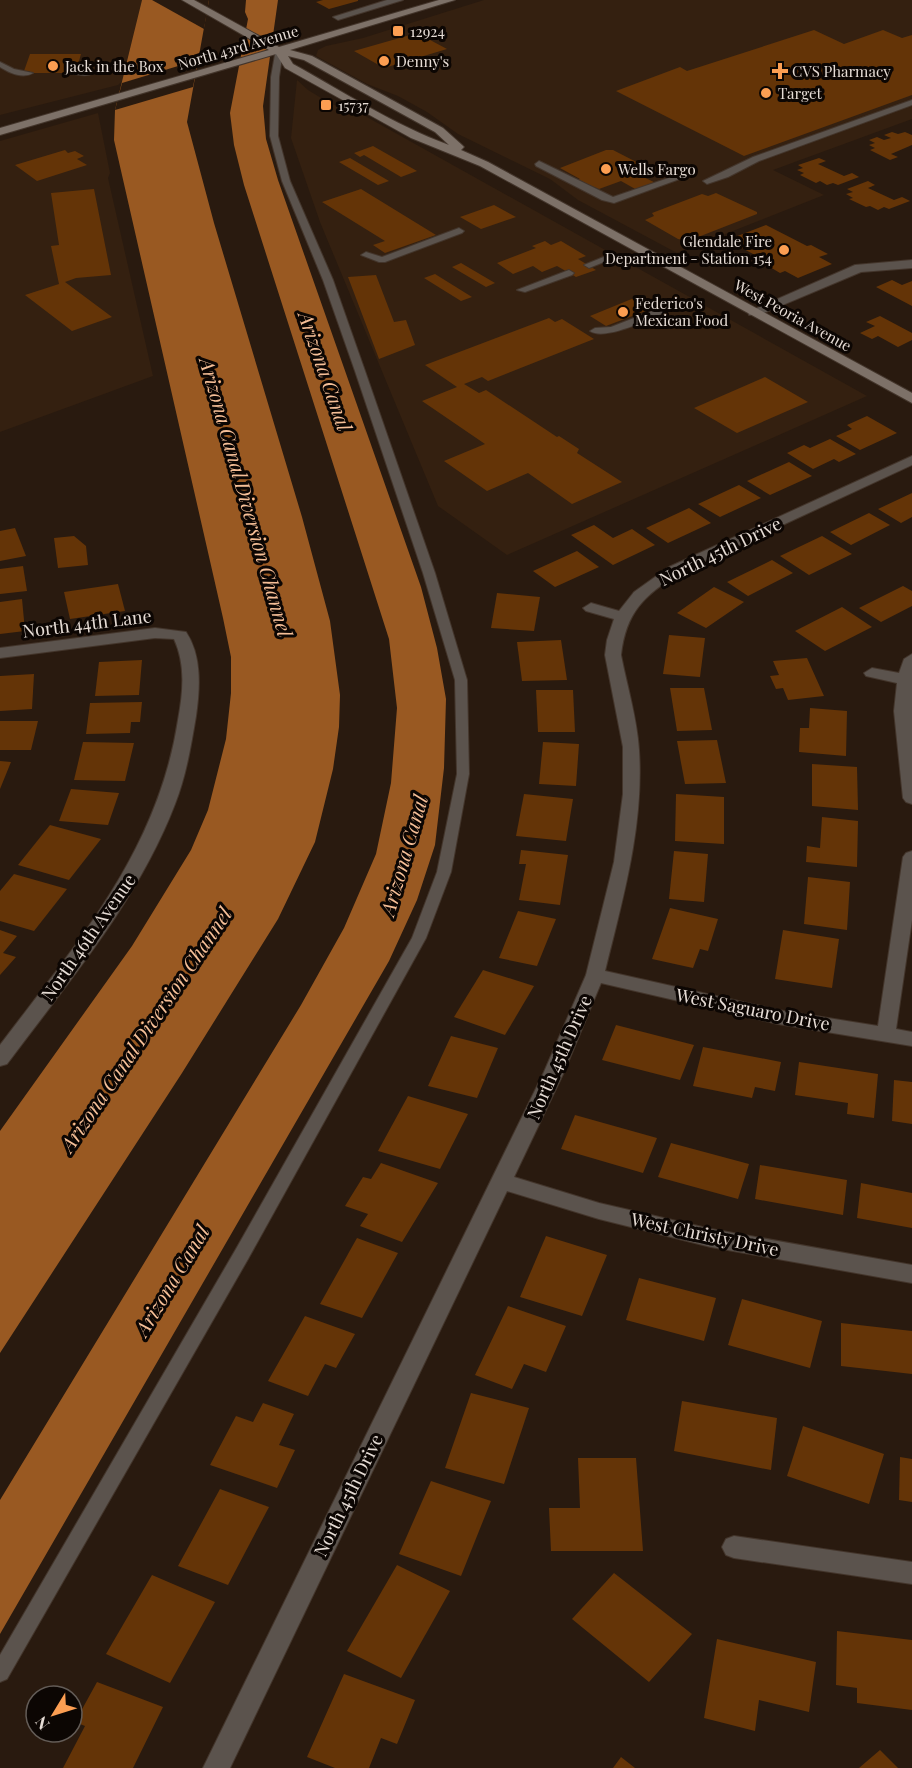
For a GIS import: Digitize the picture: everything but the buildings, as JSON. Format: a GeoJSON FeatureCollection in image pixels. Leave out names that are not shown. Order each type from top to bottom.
{"type":"FeatureCollection","features":[{"type":"Feature","properties":{"kind":"main road","name":"West Peoria Avenue"},"geometry":{"type":"LineString","coordinates":[[187,0],[279,51],[308,58],[439,130],[468,155]]}},
{"type":"Feature","properties":{"kind":"main road","name":"North 43rd Avenue"},"geometry":{"type":"LineString","coordinates":[[0,132],[450,0]]}},
{"type":"Feature","properties":{"kind":"main road","name":"West Peoria Avenue"},"geometry":{"type":"LineString","coordinates":[[279,51],[290,66],[356,103],[417,136],[468,155],[912,399]]}},
{"type":"Feature","properties":{"kind":"street"},"geometry":{"type":"LineString","coordinates":[[338,17],[398,0]]}},
{"type":"Feature","properties":{"kind":"street"},"geometry":{"type":"LineString","coordinates":[[754,312],[859,268],[912,264]]}},
{"type":"Feature","properties":{"kind":"street","name":"North 45th Drive"},"geometry":{"type":"LineString","coordinates":[[216,1768],[554,1072],[596,975],[624,862],[632,794],[631,747],[613,655],[614,640],[621,616],[635,598],[674,570],[912,460]]}},
{"type":"Feature","properties":{"kind":"street"},"geometry":{"type":"LineString","coordinates":[[591,609],[621,616]]}},
{"type":"Feature","properties":{"kind":"street","name":"North 44th Lane"},"geometry":{"type":"LineString","coordinates":[[0,653],[155,633],[180,635]]}},
{"type":"Feature","properties":{"kind":"street","name":"North 46th Avenue"},"geometry":{"type":"LineString","coordinates":[[0,1059],[133,877],[179,774],[188,734],[191,672],[189,652],[180,635]]}},
{"type":"Feature","properties":{"kind":"street"},"geometry":{"type":"LineString","coordinates":[[912,659],[903,679],[902,714],[912,798]]}},
{"type":"Feature","properties":{"kind":"street"},"geometry":{"type":"LineString","coordinates":[[872,673],[903,679]]}},
{"type":"Feature","properties":{"kind":"street"},"geometry":{"type":"LineString","coordinates":[[886,1035],[912,857]]}},
{"type":"Feature","properties":{"kind":"street","name":"West Saguaro Drive"},"geometry":{"type":"LineString","coordinates":[[596,975],[778,1017],[912,1039]]}},
{"type":"Feature","properties":{"kind":"street","name":"West Christy Drive"},"geometry":{"type":"LineString","coordinates":[[501,1181],[599,1210],[711,1238],[912,1274]]}},
{"type":"Feature","properties":{"kind":"street"},"geometry":{"type":"LineString","coordinates":[[734,1547],[912,1573]]}},
{"type":"Feature","properties":{"kind":"lane"},"geometry":{"type":"LineString","coordinates":[[0,1673],[242,1254],[419,938],[444,872],[463,774],[461,680],[448,632],[328,280],[286,181],[274,136],[275,76],[279,51]]}},
{"type":"Feature","properties":{"kind":"lane"},"geometry":{"type":"LineString","coordinates":[[0,64],[12,71],[29,73]]}},
{"type":"Feature","properties":{"kind":"lane"},"geometry":{"type":"LineString","coordinates":[[78,72],[88,72]]}},
{"type":"Feature","properties":{"kind":"lane"},"geometry":{"type":"LineString","coordinates":[[707,181],[725,175],[756,159],[912,102]]}},
{"type":"Feature","properties":{"kind":"lane"},"geometry":{"type":"LineString","coordinates":[[539,164],[605,198],[614,200],[692,173]]}},
{"type":"Feature","properties":{"kind":"lane"},"geometry":{"type":"LineString","coordinates":[[366,255],[382,260],[459,231]]}},
{"type":"Feature","properties":{"kind":"lane"},"geometry":{"type":"LineString","coordinates":[[589,266],[609,258]]}},
{"type":"Feature","properties":{"kind":"lane"},"geometry":{"type":"LineString","coordinates":[[522,290],[569,273]]}},
{"type":"Feature","properties":{"kind":"lane"},"geometry":{"type":"LineString","coordinates":[[595,331],[614,330],[670,307]]}},
{"type":"Feature","properties":{"kind":"shaded area"},"geometry":{"type":"Polygon","coordinates":[[[0,0],[142,0],[122,81],[118,85],[0,115],[0,0]]]}},
{"type":"Feature","properties":{"kind":"shaded area"},"geometry":{"type":"Polygon","coordinates":[[[484,0],[912,0],[912,119],[773,170],[824,195],[677,253],[578,200],[550,179],[458,134],[427,112],[398,96],[367,84],[316,56],[318,50],[326,46],[363,38],[484,0]]]}},
{"type":"Feature","properties":{"kind":"shaded area"},"geometry":{"type":"Polygon","coordinates":[[[297,80],[308,90],[331,104],[356,111],[867,396],[507,555],[438,506],[320,222],[291,138],[297,80]]]}},
{"type":"Feature","properties":{"kind":"shaded area"},"geometry":{"type":"Polygon","coordinates":[[[98,113],[110,173],[108,178],[153,376],[0,432],[0,141],[98,113]]]}},
{"type":"Feature","properties":{"kind":"water","name":"Arizona Canal Diversion Channel"},"geometry":{"type":"Polygon","coordinates":[[[142,0],[209,0],[187,122],[214,223],[302,517],[330,621],[340,695],[339,727],[333,769],[315,842],[278,919],[182,1073],[0,1353],[0,1131],[132,946],[191,850],[208,810],[226,739],[231,693],[231,657],[223,618],[114,140],[115,110],[142,0]]]}},
{"type":"Feature","properties":{"kind":"water","name":"Arizona Canal"},"geometry":{"type":"Polygon","coordinates":[[[246,0],[278,0],[263,106],[266,139],[278,180],[421,587],[437,648],[446,699],[444,768],[435,845],[417,900],[389,961],[0,1634],[0,1500],[301,1005],[344,928],[376,854],[391,783],[397,708],[389,639],[244,185],[234,145],[230,113],[248,19],[245,12],[246,0]]]}},
{"type":"Feature","properties":{"kind":"pier"},"geometry":{"type":"Polygon","coordinates":[[[152,0],[209,0],[204,29],[152,0]]]}},
{"type":"Feature","properties":{"kind":"pier"},"geometry":{"type":"Polygon","coordinates":[[[198,60],[193,87],[115,110],[122,83],[198,60]]]}},
{"type":"Feature","properties":{"kind":"place","name":"12924"},"geometry":{"type":"Point","coordinates":[398,31]}},
{"type":"Feature","properties":{"kind":"place","name":"Denny's"},"geometry":{"type":"Point","coordinates":[384,61]}},
{"type":"Feature","properties":{"kind":"place","name":"Jack in the Box"},"geometry":{"type":"Point","coordinates":[53,66]}},
{"type":"Feature","properties":{"kind":"place","name":"CVS Pharmacy"},"geometry":{"type":"Point","coordinates":[780,71]}},
{"type":"Feature","properties":{"kind":"place","name":"Target"},"geometry":{"type":"Point","coordinates":[766,93]}},
{"type":"Feature","properties":{"kind":"place","name":"15737"},"geometry":{"type":"Point","coordinates":[326,105]}},
{"type":"Feature","properties":{"kind":"place","name":"Wells Fargo"},"geometry":{"type":"Point","coordinates":[606,169]}},
{"type":"Feature","properties":{"kind":"place","name":"Glendale Fire Department - Station 154"},"geometry":{"type":"Point","coordinates":[784,250]}},
{"type":"Feature","properties":{"kind":"place","name":"Federico's Mexican Food"},"geometry":{"type":"Point","coordinates":[623,312]}}]}
